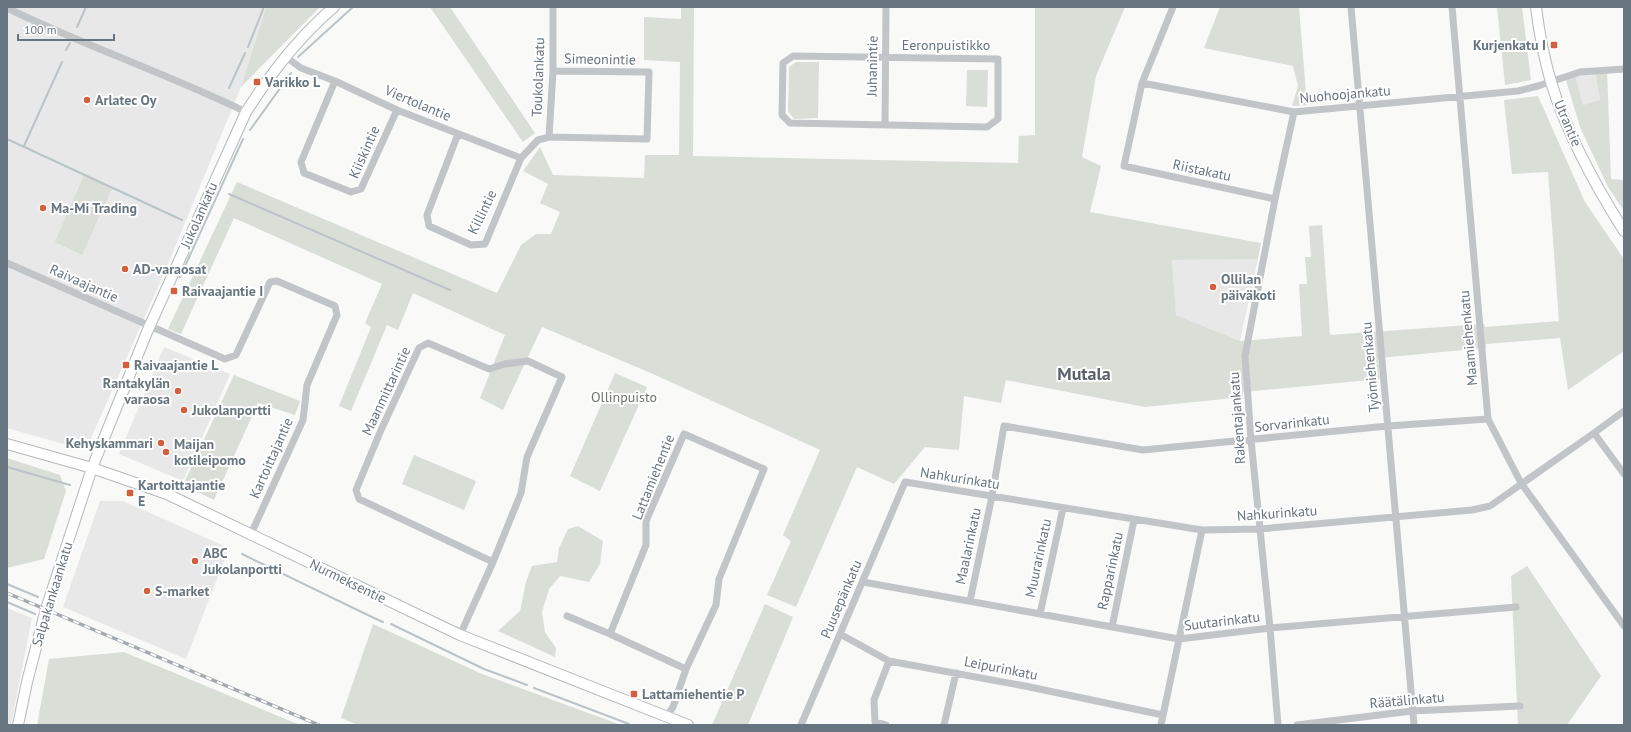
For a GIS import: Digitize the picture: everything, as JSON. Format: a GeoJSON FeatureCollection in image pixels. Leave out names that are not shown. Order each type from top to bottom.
{"type":"FeatureCollection","features":[{"type":"Feature","properties":{"kind":"main road","name":"Jukolankatu"},"geometry":{"type":"LineString","coordinates":[[92,468],[150,326],[246,112],[263,86],[286,57],[323,16],[334,7]]}},
{"type":"Feature","properties":{"kind":"main road","name":"Utrantie"},"geometry":{"type":"LineString","coordinates":[[1536,7],[1538,25],[1551,82],[1570,131],[1597,187],[1624,231]]}},
{"type":"Feature","properties":{"kind":"main road","name":"Nurmeksentie"},"geometry":{"type":"LineString","coordinates":[[7,444],[92,468],[167,494],[460,635],[688,725]]}},
{"type":"Feature","properties":{"kind":"main road","name":"Salpakankaankatu"},"geometry":{"type":"LineString","coordinates":[[18,724],[26,682],[46,609],[92,468]]}},
{"type":"Feature","properties":{"kind":"street","name":"Toukolankatu"},"geometry":{"type":"LineString","coordinates":[[520,158],[538,140],[549,137],[553,71],[553,7]]}},
{"type":"Feature","properties":{"kind":"street","name":"Juhanintie"},"geometry":{"type":"LineString","coordinates":[[884,125],[886,7]]}},
{"type":"Feature","properties":{"kind":"street"},"geometry":{"type":"LineString","coordinates":[[1142,83],[1173,7]]}},
{"type":"Feature","properties":{"kind":"street","name":"Työmiehenkatu"},"geometry":{"type":"LineString","coordinates":[[1351,7],[1414,725]]}},
{"type":"Feature","properties":{"kind":"street","name":"Maamiehenkatu"},"geometry":{"type":"LineString","coordinates":[[1452,7],[1488,419],[1521,483],[1624,626]]}},
{"type":"Feature","properties":{"kind":"street"},"geometry":{"type":"LineString","coordinates":[[7,8],[165,75],[246,112]]}},
{"type":"Feature","properties":{"kind":"street"},"geometry":{"type":"LineString","coordinates":[[884,125],[790,123],[782,115],[783,63],[793,56],[885,58]]}},
{"type":"Feature","properties":{"kind":"street","name":"Viertolantie"},"geometry":{"type":"LineString","coordinates":[[286,57],[301,68],[335,81],[397,110],[520,158]]}},
{"type":"Feature","properties":{"kind":"street","name":"Eeronpuistikko"},"geometry":{"type":"LineString","coordinates":[[884,125],[987,127],[998,119],[998,59],[885,58]]}},
{"type":"Feature","properties":{"kind":"street","name":"Nuohoojankatu"},"geometry":{"type":"LineString","coordinates":[[1142,83],[1294,112],[1518,91],[1580,72],[1624,69]]}},
{"type":"Feature","properties":{"kind":"street","name":"Simeonintie"},"geometry":{"type":"LineString","coordinates":[[549,137],[647,139],[649,72],[553,71]]}},
{"type":"Feature","properties":{"kind":"street","name":"Kiiskintie"},"geometry":{"type":"LineString","coordinates":[[335,81],[301,162],[304,173],[351,192],[362,189],[397,110]]}},
{"type":"Feature","properties":{"kind":"street","name":"Riistakatu"},"geometry":{"type":"LineString","coordinates":[[1142,83],[1124,166],[1275,199]]}},
{"type":"Feature","properties":{"kind":"street","name":"Rakentajankatu"},"geometry":{"type":"LineString","coordinates":[[1278,725],[1270,628],[1250,440],[1245,356],[1275,199],[1294,112]]}},
{"type":"Feature","properties":{"kind":"street","name":"Killintie"},"geometry":{"type":"LineString","coordinates":[[458,134],[427,215],[429,226],[471,246],[485,244],[520,158]]}},
{"type":"Feature","properties":{"kind":"street","name":"Raivaajantie"},"geometry":{"type":"LineString","coordinates":[[7,263],[150,326]]}},
{"type":"Feature","properties":{"kind":"street","name":"Kartoittajantie"},"geometry":{"type":"LineString","coordinates":[[150,326],[224,359],[236,355],[270,282],[276,281],[335,306],[337,315],[307,385],[303,420],[251,534]]}},
{"type":"Feature","properties":{"kind":"street","name":"Maanmittarintie"},"geometry":{"type":"LineString","coordinates":[[460,635],[493,562],[521,493],[527,457],[562,377],[528,361],[505,364],[489,369],[428,343],[419,348],[381,430],[356,490],[359,499],[493,562]]}},
{"type":"Feature","properties":{"kind":"street","name":"Nahkurinkatu"},"geometry":{"type":"LineString","coordinates":[[905,482],[1202,530],[1260,529],[1472,510],[1490,506],[1624,411]]}},
{"type":"Feature","properties":{"kind":"street","name":"Sorvarinkatu"},"geometry":{"type":"LineString","coordinates":[[1004,426],[1143,450],[1388,426],[1488,419]]}},
{"type":"Feature","properties":{"kind":"street","name":"Maalarinkatu"},"geometry":{"type":"LineString","coordinates":[[970,601],[992,496],[1004,426]]}},
{"type":"Feature","properties":{"kind":"street"},"geometry":{"type":"LineString","coordinates":[[1594,433],[1624,474]]}},
{"type":"Feature","properties":{"kind":"street","name":"Lattamiehentie"},"geometry":{"type":"LineString","coordinates":[[610,634],[646,545],[646,521],[684,434],[764,469],[719,579],[716,605],[686,669],[668,716]]}},
{"type":"Feature","properties":{"kind":"street","name":"Puusepänkatu"},"geometry":{"type":"LineString","coordinates":[[801,725],[905,482]]}},
{"type":"Feature","properties":{"kind":"street","name":"Muurarinkatu"},"geometry":{"type":"LineString","coordinates":[[1040,614],[1063,508]]}},
{"type":"Feature","properties":{"kind":"street","name":"Rapparinkatu"},"geometry":{"type":"LineString","coordinates":[[1112,627],[1134,520]]}},
{"type":"Feature","properties":{"kind":"street"},"geometry":{"type":"LineString","coordinates":[[1161,725],[1202,530]]}},
{"type":"Feature","properties":{"kind":"street","name":"Suutarinkatu"},"geometry":{"type":"LineString","coordinates":[[863,582],[1179,640],[1270,628],[1405,618],[1516,607]]}},
{"type":"Feature","properties":{"kind":"street"},"geometry":{"type":"LineString","coordinates":[[567,616],[686,669]]}},
{"type":"Feature","properties":{"kind":"street","name":"Leipurinkatu"},"geometry":{"type":"LineString","coordinates":[[840,634],[889,661],[1163,715]]}},
{"type":"Feature","properties":{"kind":"street"},"geometry":{"type":"LineString","coordinates":[[886,725],[875,722],[874,700],[889,661]]}},
{"type":"Feature","properties":{"kind":"street"},"geometry":{"type":"LineString","coordinates":[[944,725],[956,673]]}},
{"type":"Feature","properties":{"kind":"street","name":"Räätälinkatu"},"geometry":{"type":"LineString","coordinates":[[1297,725],[1412,712],[1520,706]]}},
{"type":"Feature","properties":{"kind":"shaded area"},"geometry":{"type":"Polygon","coordinates":[[[7,7],[266,7],[241,87],[166,269],[88,445],[78,448],[7,428],[7,7]]]}},
{"type":"Feature","properties":{"kind":"shaded area"},"geometry":{"type":"Polygon","coordinates":[[[1595,71],[1600,100],[1583,105],[1575,74],[1595,71]]]}},
{"type":"Feature","properties":{"kind":"shaded area","name":"Ollilan päiväkoti"},"geometry":{"type":"Polygon","coordinates":[[[1258,259],[1240,341],[1176,315],[1172,260],[1258,259]]]}},
{"type":"Feature","properties":{"kind":"shaded area"},"geometry":{"type":"Polygon","coordinates":[[[164,347],[230,374],[183,481],[119,454],[164,347]]]}},
{"type":"Feature","properties":{"kind":"shaded area"},"geometry":{"type":"Polygon","coordinates":[[[100,501],[123,501],[229,548],[186,659],[63,607],[100,501]]]}},
{"type":"Feature","properties":{"kind":"shaded area"},"geometry":{"type":"Polygon","coordinates":[[[7,608],[32,618],[11,725],[7,725],[7,608]]]}},
{"type":"Feature","properties":{"kind":"green space"},"geometry":{"type":"Polygon","coordinates":[[[266,7],[320,7],[241,87],[266,7]]]}},
{"type":"Feature","properties":{"kind":"green space"},"geometry":{"type":"Polygon","coordinates":[[[430,7],[450,7],[535,133],[523,142],[430,7]]]}},
{"type":"Feature","properties":{"kind":"green space"},"geometry":{"type":"Polygon","coordinates":[[[681,7],[694,7],[693,156],[1018,163],[1019,136],[1035,135],[1035,7],[1125,7],[1096,76],[1082,157],[1101,166],[1090,212],[1261,243],[1258,259],[1172,260],[1176,315],[1240,341],[1302,336],[1299,284],[1307,284],[1305,257],[1311,257],[1309,226],[1322,225],[1330,335],[1484,324],[1485,327],[1559,321],[1548,172],[1512,174],[1504,100],[1538,96],[1585,202],[1624,259],[1624,351],[1568,390],[1560,338],[1486,344],[1486,348],[1378,358],[1380,379],[1243,392],[1243,397],[1145,407],[1006,380],[1001,403],[964,396],[959,450],[925,447],[894,484],[857,467],[796,607],[767,595],[791,541],[783,535],[820,450],[653,374],[542,327],[503,410],[480,398],[505,335],[413,293],[398,330],[387,325],[351,411],[339,406],[371,327],[365,323],[382,284],[234,218],[181,334],[168,329],[237,182],[497,293],[521,245],[536,234],[551,234],[560,212],[540,203],[548,184],[523,171],[540,147],[553,175],[644,178],[645,155],[679,155],[680,62],[644,60],[644,17],[681,19],[681,7]]]}},
{"type":"Feature","properties":{"kind":"green space"},"geometry":{"type":"Polygon","coordinates":[[[1220,7],[1299,7],[1307,105],[1292,106],[1298,86],[1293,66],[1204,48],[1220,7]]]}},
{"type":"Feature","properties":{"kind":"green space"},"geometry":{"type":"Polygon","coordinates":[[[1497,7],[1522,7],[1531,80],[1505,85],[1497,7]]]}},
{"type":"Feature","properties":{"kind":"green space"},"geometry":{"type":"Polygon","coordinates":[[[796,62],[819,62],[818,118],[794,119],[788,111],[789,67],[796,62]]]}},
{"type":"Feature","properties":{"kind":"green space"},"geometry":{"type":"Polygon","coordinates":[[[967,70],[988,70],[987,107],[966,106],[967,70]]]}},
{"type":"Feature","properties":{"kind":"green space"},"geometry":{"type":"Polygon","coordinates":[[[1607,70],[1611,179],[1624,180],[1624,211],[1608,187],[1580,127],[1565,77],[1575,74],[1583,105],[1600,100],[1595,71],[1607,70]]]}},
{"type":"Feature","properties":{"kind":"green space"},"geometry":{"type":"Polygon","coordinates":[[[84,175],[112,188],[82,255],[55,242],[84,175]]]}},
{"type":"Feature","properties":{"kind":"green space","name":"Ollinpuisto"},"geometry":{"type":"Polygon","coordinates":[[[615,373],[647,387],[600,491],[570,476],[615,373]]]}},
{"type":"Feature","properties":{"kind":"green space"},"geometry":{"type":"Polygon","coordinates":[[[234,375],[300,401],[295,415],[258,403],[214,500],[183,485],[234,375]]]}},
{"type":"Feature","properties":{"kind":"green space"},"geometry":{"type":"Polygon","coordinates":[[[414,455],[476,481],[464,510],[402,484],[414,455]]]}},
{"type":"Feature","properties":{"kind":"green space"},"geometry":{"type":"Polygon","coordinates":[[[7,458],[60,475],[66,491],[44,559],[7,568],[7,458]]]}},
{"type":"Feature","properties":{"kind":"green space"},"geometry":{"type":"Polygon","coordinates":[[[578,526],[603,541],[600,564],[589,582],[560,576],[549,589],[542,612],[545,632],[556,648],[555,657],[498,631],[520,611],[526,582],[532,566],[557,562],[559,548],[568,529],[578,526]]]}},
{"type":"Feature","properties":{"kind":"green space"},"geometry":{"type":"Polygon","coordinates":[[[1527,566],[1601,676],[1567,725],[1518,725],[1511,576],[1527,566]]]}},
{"type":"Feature","properties":{"kind":"green space"},"geometry":{"type":"Polygon","coordinates":[[[765,604],[793,617],[748,725],[712,725],[765,604]]]}},
{"type":"Feature","properties":{"kind":"green space"},"geometry":{"type":"Polygon","coordinates":[[[373,624],[482,674],[621,725],[358,725],[341,718],[373,624]]]}},
{"type":"Feature","properties":{"kind":"green space"},"geometry":{"type":"Polygon","coordinates":[[[124,652],[300,725],[37,725],[49,659],[124,652]]]}},
{"type":"Feature","properties":{"kind":"waterway"},"geometry":{"type":"LineString","coordinates":[[77,27],[86,7]]}},
{"type":"Feature","properties":{"kind":"waterway"},"geometry":{"type":"LineString","coordinates":[[248,47],[264,7]]}},
{"type":"Feature","properties":{"kind":"waterway"},"geometry":{"type":"LineString","coordinates":[[298,57],[353,7]]}},
{"type":"Feature","properties":{"kind":"waterway"},"geometry":{"type":"LineString","coordinates":[[66,50],[70,43]]}},
{"type":"Feature","properties":{"kind":"waterway"},"geometry":{"type":"LineString","coordinates":[[229,88],[245,53]]}},
{"type":"Feature","properties":{"kind":"waterway"},"geometry":{"type":"LineString","coordinates":[[24,146],[62,62]]}},
{"type":"Feature","properties":{"kind":"waterway"},"geometry":{"type":"LineString","coordinates":[[250,130],[291,73]]}},
{"type":"Feature","properties":{"kind":"waterway"},"geometry":{"type":"LineString","coordinates":[[7,139],[182,220]]}},
{"type":"Feature","properties":{"kind":"waterway"},"geometry":{"type":"LineString","coordinates":[[180,277],[243,139]]}},
{"type":"Feature","properties":{"kind":"waterway"},"geometry":{"type":"LineString","coordinates":[[229,194],[450,290]]}},
{"type":"Feature","properties":{"kind":"waterway"},"geometry":{"type":"LineString","coordinates":[[7,467],[70,485]]}},
{"type":"Feature","properties":{"kind":"waterway"},"geometry":{"type":"LineString","coordinates":[[242,554],[383,622]]}},
{"type":"Feature","properties":{"kind":"waterway"},"geometry":{"type":"LineString","coordinates":[[7,584],[38,597]]}},
{"type":"Feature","properties":{"kind":"waterway"},"geometry":{"type":"LineString","coordinates":[[7,602],[35,614]]}},
{"type":"Feature","properties":{"kind":"waterway"},"geometry":{"type":"LineString","coordinates":[[391,624],[484,669],[527,685]]}},
{"type":"Feature","properties":{"kind":"waterway"},"geometry":{"type":"LineString","coordinates":[[534,688],[629,724]]}},
{"type":"Feature","properties":{"kind":"railway"},"geometry":{"type":"LineString","coordinates":[[7,593],[319,725]]}},
{"type":"Feature","properties":{"kind":"place","name":"Kurjenkatu I"},"geometry":{"type":"Point","coordinates":[1554,45]}},
{"type":"Feature","properties":{"kind":"place","name":"Varikko L"},"geometry":{"type":"Point","coordinates":[257,82]}},
{"type":"Feature","properties":{"kind":"place","name":"Arlatec Oy"},"geometry":{"type":"Point","coordinates":[87,100]}},
{"type":"Feature","properties":{"kind":"place","name":"Ma-Mi Trading"},"geometry":{"type":"Point","coordinates":[43,208]}},
{"type":"Feature","properties":{"kind":"place","name":"AD-varaosat"},"geometry":{"type":"Point","coordinates":[125,269]}},
{"type":"Feature","properties":{"kind":"place","name":"Ollilan päiväkoti"},"geometry":{"type":"Point","coordinates":[1213,287]}},
{"type":"Feature","properties":{"kind":"place","name":"Raivaajantie I"},"geometry":{"type":"Point","coordinates":[174,291]}},
{"type":"Feature","properties":{"kind":"place","name":"Raivaajantie L"},"geometry":{"type":"Point","coordinates":[126,365]}},
{"type":"Feature","properties":{"kind":"place","name":"Rantakylän varaosa"},"geometry":{"type":"Point","coordinates":[178,391]}},
{"type":"Feature","properties":{"kind":"place","name":"Jukolanportti"},"geometry":{"type":"Point","coordinates":[184,410]}},
{"type":"Feature","properties":{"kind":"place","name":"Kehyskammari"},"geometry":{"type":"Point","coordinates":[161,443]}},
{"type":"Feature","properties":{"kind":"place","name":"Maijan kotileipomo"},"geometry":{"type":"Point","coordinates":[166,452]}},
{"type":"Feature","properties":{"kind":"place","name":"Kartoittajantie E"},"geometry":{"type":"Point","coordinates":[130,493]}},
{"type":"Feature","properties":{"kind":"place","name":"ABC Jukolanportti"},"geometry":{"type":"Point","coordinates":[195,561]}},
{"type":"Feature","properties":{"kind":"place","name":"S-market"},"geometry":{"type":"Point","coordinates":[147,591]}},
{"type":"Feature","properties":{"kind":"place","name":"Lattamiehentie P"},"geometry":{"type":"Point","coordinates":[634,694]}},
{"type":"Feature","properties":{"kind":"district","name":"Mutala"},"geometry":{"type":"Point","coordinates":[1084,373]}}]}
